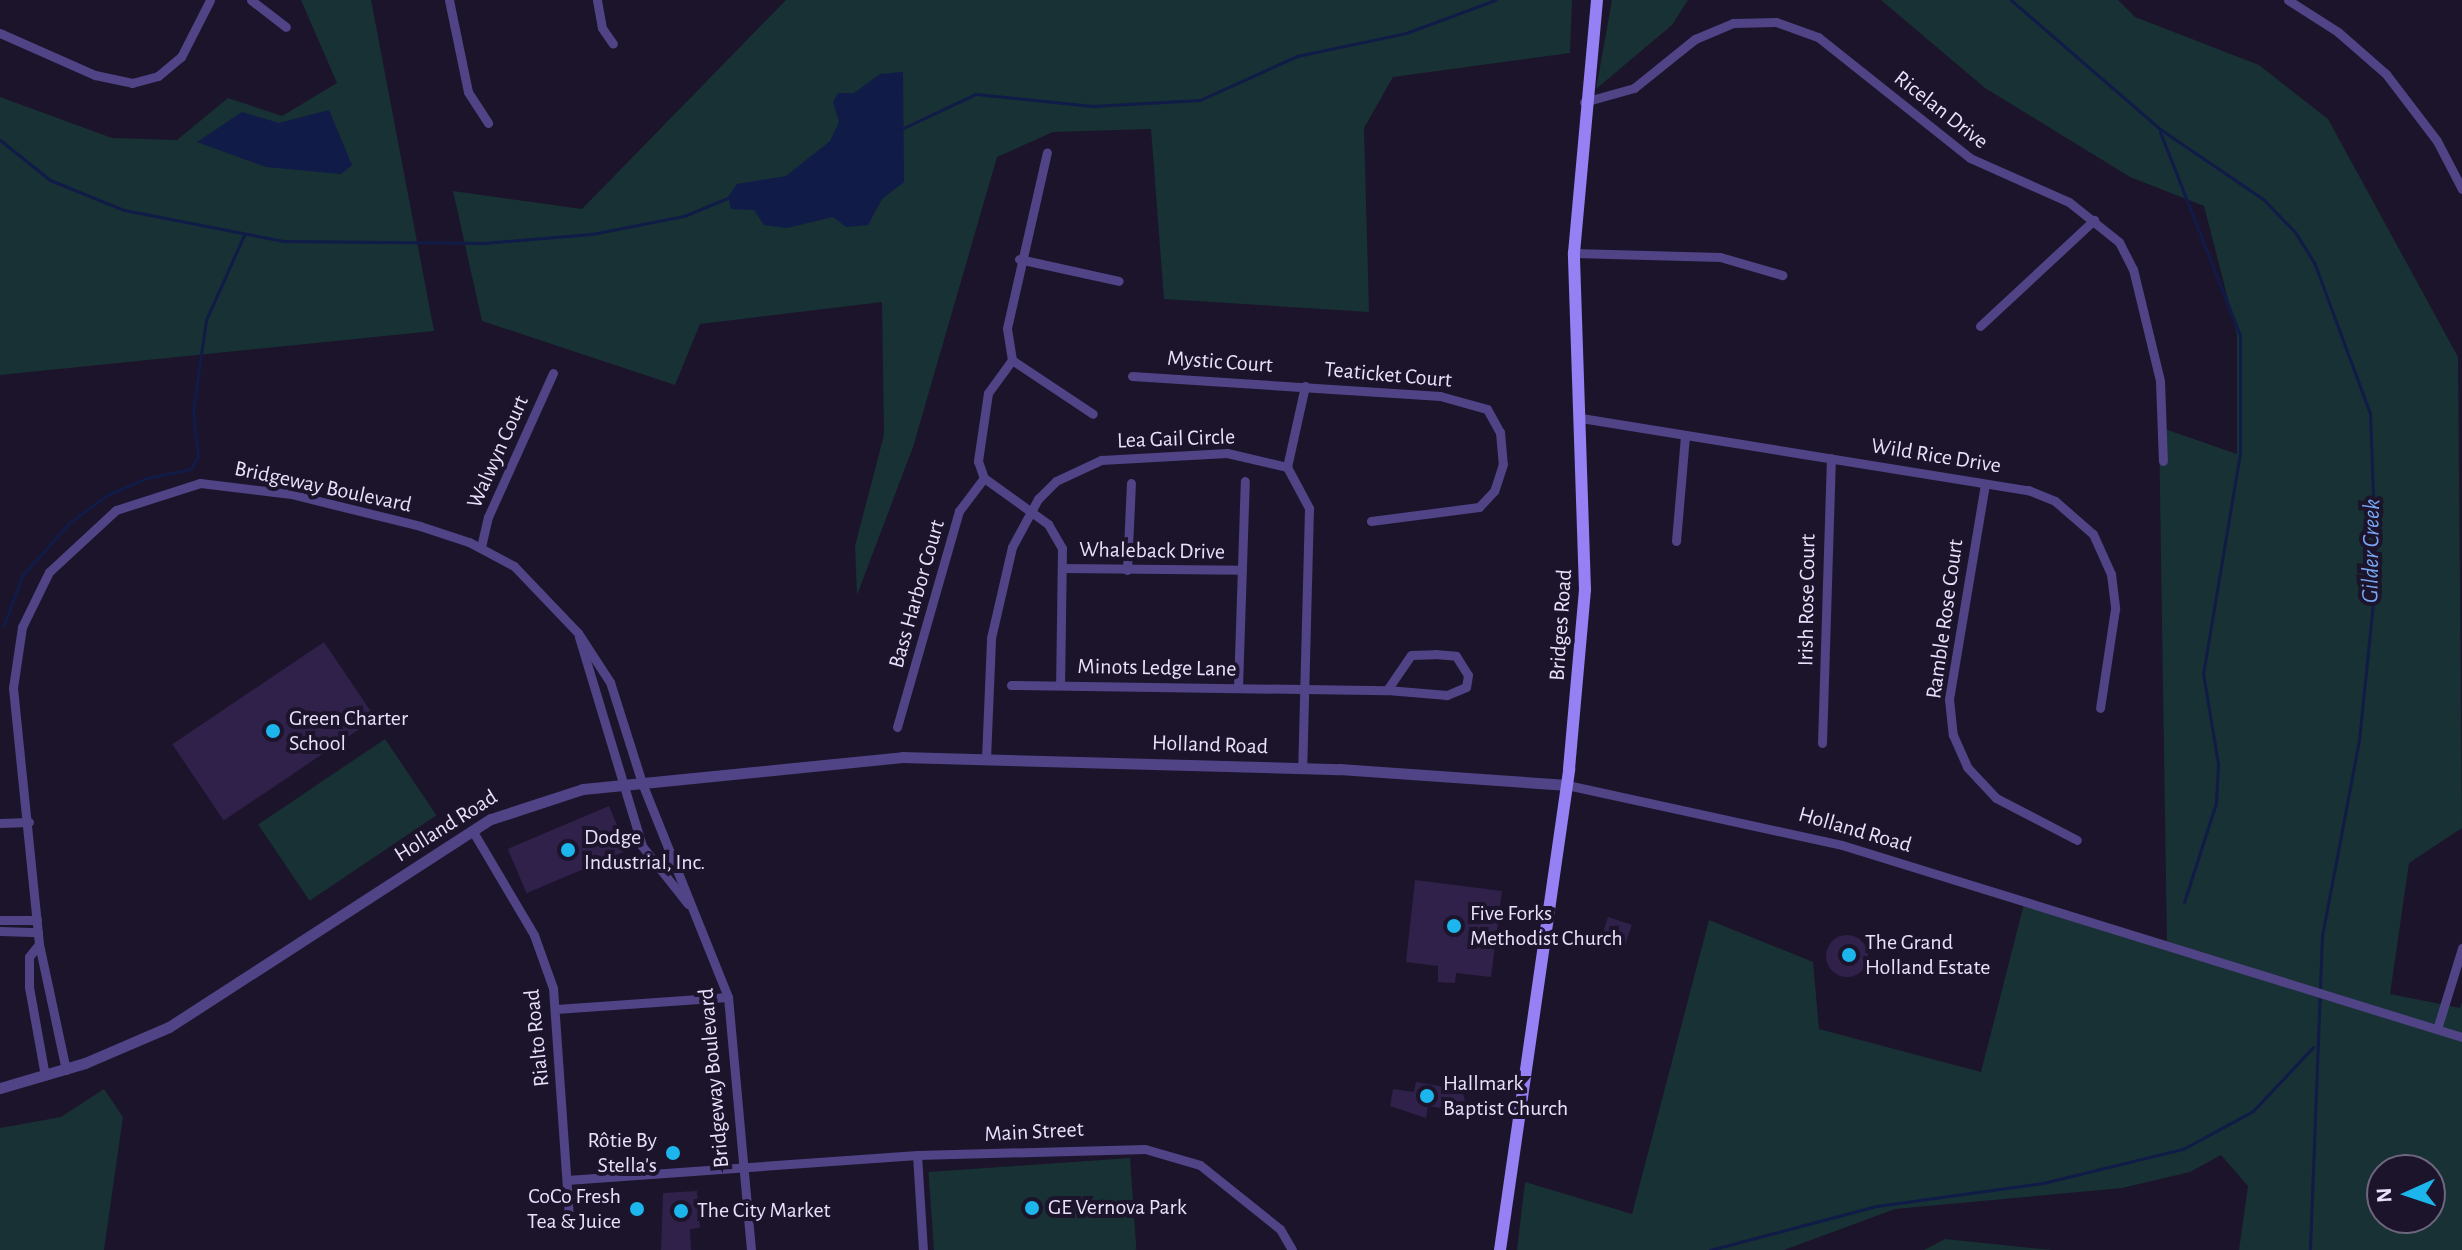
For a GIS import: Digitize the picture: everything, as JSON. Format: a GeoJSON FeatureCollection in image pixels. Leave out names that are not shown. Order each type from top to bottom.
{"type":"FeatureCollection","features":[{"type":"Feature","properties":{"kind":"main road","name":"Bridges Road"},"geometry":{"type":"LineString","coordinates":[[1500,1250],[1567,785],[1585,590],[1574,253],[1584,102],[1597,0]]}},
{"type":"Feature","properties":{"kind":"street"},"geometry":{"type":"LineString","coordinates":[[0,33],[95,75],[132,83],[158,76],[181,57],[210,0]]}},
{"type":"Feature","properties":{"kind":"street"},"geometry":{"type":"LineString","coordinates":[[251,0],[286,27]]}},
{"type":"Feature","properties":{"kind":"street"},"geometry":{"type":"LineString","coordinates":[[449,0],[468,92],[488,123]]}},
{"type":"Feature","properties":{"kind":"street"},"geometry":{"type":"LineString","coordinates":[[597,0],[602,28],[613,44]]}},
{"type":"Feature","properties":{"kind":"street"},"geometry":{"type":"LineString","coordinates":[[2288,0],[2386,74],[2437,141],[2462,189]]}},
{"type":"Feature","properties":{"kind":"street","name":"Ricelan Drive"},"geometry":{"type":"LineString","coordinates":[[1584,102],[1634,88],[1717,28],[1751,20],[1785,23],[1825,42],[1970,158],[2069,202],[2119,242],[2133,269],[2160,381],[2163,461]]}},
{"type":"Feature","properties":{"kind":"street"},"geometry":{"type":"LineString","coordinates":[[1047,152],[1019,259],[1007,328],[1012,360],[1093,414]]}},
{"type":"Feature","properties":{"kind":"street"},"geometry":{"type":"LineString","coordinates":[[1980,326],[2094,220]]}},
{"type":"Feature","properties":{"kind":"street"},"geometry":{"type":"LineString","coordinates":[[1574,253],[1720,257],[1782,275]]}},
{"type":"Feature","properties":{"kind":"street"},"geometry":{"type":"LineString","coordinates":[[1019,259],[1119,281]]}},
{"type":"Feature","properties":{"kind":"street"},"geometry":{"type":"LineString","coordinates":[[1012,360],[1000,370],[985,405],[976,445],[984,478],[1048,524],[1062,548],[1060,684]]}},
{"type":"Feature","properties":{"kind":"street","name":"Walwyn Court"},"geometry":{"type":"LineString","coordinates":[[481,547],[488,517],[553,373]]}},
{"type":"Feature","properties":{"kind":"street","name":"Mystic Court"},"geometry":{"type":"LineString","coordinates":[[1132,376],[1305,386]]}},
{"type":"Feature","properties":{"kind":"street"},"geometry":{"type":"LineString","coordinates":[[1302,767],[1310,525],[1302,487],[1287,467],[1305,386]]}},
{"type":"Feature","properties":{"kind":"street","name":"Teaticket Court"},"geometry":{"type":"LineString","coordinates":[[1305,386],[1473,401],[1487,409],[1500,432],[1503,464],[1494,491],[1479,507],[1371,521]]}},
{"type":"Feature","properties":{"kind":"street","name":"Wild Rice Drive"},"geometry":{"type":"LineString","coordinates":[[1581,418],[1985,484],[2055,501],[2102,548],[2115,609],[2100,708]]}},
{"type":"Feature","properties":{"kind":"street"},"geometry":{"type":"LineString","coordinates":[[1676,541],[1685,435]]}},
{"type":"Feature","properties":{"kind":"street","name":"Lea Gail Circle"},"geometry":{"type":"LineString","coordinates":[[986,759],[991,638],[1012,547],[1029,513],[1056,481],[1101,460],[1227,453],[1287,467]]}},
{"type":"Feature","properties":{"kind":"street","name":"Irish Rose Court"},"geometry":{"type":"LineString","coordinates":[[1822,743],[1831,458]]}},
{"type":"Feature","properties":{"kind":"street","name":"Bass Harbor Court"},"geometry":{"type":"LineString","coordinates":[[897,727],[959,511],[984,478]]}},
{"type":"Feature","properties":{"kind":"street"},"geometry":{"type":"LineString","coordinates":[[1238,687],[1245,481]]}},
{"type":"Feature","properties":{"kind":"street","name":"Bridgeway Boulevard"},"geometry":{"type":"LineString","coordinates":[[66,1070],[39,944],[13,688],[22,627],[58,560],[116,510],[170,488],[232,483],[481,547],[514,566],[578,633],[610,682],[642,783],[728,997],[740,1167],[751,1250]]}},
{"type":"Feature","properties":{"kind":"street"},"geometry":{"type":"LineString","coordinates":[[1127,570],[1131,483]]}},
{"type":"Feature","properties":{"kind":"street","name":"Ramble Rose Court"},"geometry":{"type":"LineString","coordinates":[[1985,484],[1949,699],[1953,735],[1967,767],[1989,792],[2077,840]]}},
{"type":"Feature","properties":{"kind":"street","name":"Whaleback Drive"},"geometry":{"type":"LineString","coordinates":[[1063,568],[1241,570]]}},
{"type":"Feature","properties":{"kind":"street","name":"Bridgeway Boulevard"},"geometry":{"type":"LineString","coordinates":[[578,633],[642,846],[661,876],[693,909]]}},
{"type":"Feature","properties":{"kind":"street","name":"Minots Ledge Lane"},"geometry":{"type":"LineString","coordinates":[[1011,685],[1387,690],[1447,695],[1466,687],[1468,675],[1456,656],[1411,655],[1387,690]]}},
{"type":"Feature","properties":{"kind":"street","name":"Holland Road"},"geometry":{"type":"LineString","coordinates":[[0,1088],[66,1070],[169,1027],[472,830],[516,806],[681,774],[902,757],[1302,767],[1567,785],[1842,845],[2462,1037]]}},
{"type":"Feature","properties":{"kind":"street"},"geometry":{"type":"LineString","coordinates":[[0,823],[29,822]]}},
{"type":"Feature","properties":{"kind":"street","name":"Rialto Road"},"geometry":{"type":"LineString","coordinates":[[472,830],[534,935],[556,1009],[569,1214]]}},
{"type":"Feature","properties":{"kind":"street"},"geometry":{"type":"LineString","coordinates":[[0,920],[37,920]]}},
{"type":"Feature","properties":{"kind":"street"},"geometry":{"type":"LineString","coordinates":[[0,931],[38,932]]}},
{"type":"Feature","properties":{"kind":"street","name":"Bridgeway Boulevard"},"geometry":{"type":"LineString","coordinates":[[39,944],[29,957],[29,987],[45,1076]]}},
{"type":"Feature","properties":{"kind":"street"},"geometry":{"type":"LineString","coordinates":[[2437,1029],[2462,948]]}},
{"type":"Feature","properties":{"kind":"street"},"geometry":{"type":"LineString","coordinates":[[556,1009],[728,997]]}},
{"type":"Feature","properties":{"kind":"street","name":"Main Street"},"geometry":{"type":"LineString","coordinates":[[567,1180],[917,1155],[1111,1146],[1174,1153],[1248,1202],[1280,1229],[1294,1250]]}},
{"type":"Feature","properties":{"kind":"street"},"geometry":{"type":"LineString","coordinates":[[917,1155],[923,1250]]}},
{"type":"Feature","properties":{"kind":"street"},"geometry":{"type":"LineString","coordinates":[[1294,1250],[1304,1250]]}},
{"type":"Feature","properties":{"kind":"green space"},"geometry":{"type":"Polygon","coordinates":[[[301,0],[371,0],[434,331],[0,375],[0,97],[112,138],[177,140],[228,98],[282,116],[337,83],[301,0]]]}},
{"type":"Feature","properties":{"kind":"green space"},"geometry":{"type":"Polygon","coordinates":[[[786,0],[1572,0],[1570,53],[1393,77],[1364,128],[1369,312],[1164,299],[1151,129],[1053,132],[997,157],[913,447],[857,595],[855,546],[884,435],[882,302],[700,324],[675,385],[482,321],[453,191],[582,209],[786,0]]]}},
{"type":"Feature","properties":{"kind":"green space"},"geometry":{"type":"Polygon","coordinates":[[[1612,0],[1688,0],[1672,25],[1596,89],[1612,0]]]}},
{"type":"Feature","properties":{"kind":"green space"},"geometry":{"type":"Polygon","coordinates":[[[1881,0],[2118,0],[2135,17],[2259,65],[2328,119],[2458,357],[2462,828],[2409,863],[2390,994],[2460,1008],[2462,1002],[2462,1250],[2239,1250],[2248,1186],[2221,1155],[2190,1172],[2122,1188],[1895,1209],[1784,1250],[1517,1250],[1525,1182],[1632,1214],[1709,920],[1813,962],[1819,1029],[1981,1072],[2025,900],[2167,947],[2159,427],[2237,454],[2237,334],[2204,206],[2130,177],[1985,88],[1881,0]]]}},
{"type":"Feature","properties":{"kind":"green space"},"geometry":{"type":"Polygon","coordinates":[[[385,739],[436,815],[310,901],[258,825],[385,739]]]}},
{"type":"Feature","properties":{"kind":"green space"},"geometry":{"type":"Polygon","coordinates":[[[104,1089],[123,1117],[104,1250],[0,1250],[0,1128],[61,1117],[104,1089]]]}},
{"type":"Feature","properties":{"kind":"green space","name":"GE Vernova Park"},"geometry":{"type":"Polygon","coordinates":[[[1130,1158],[1136,1250],[934,1250],[928,1172],[1130,1158]]]}},
{"type":"Feature","properties":{"kind":"green space"},"geometry":{"type":"Polygon","coordinates":[[[1945,1239],[2052,1250],[1924,1250],[1945,1239]]]}},
{"type":"Feature","properties":{"kind":"water"},"geometry":{"type":"Polygon","coordinates":[[[903,72],[904,182],[882,199],[868,225],[846,227],[833,217],[787,228],[764,225],[754,210],[731,209],[728,197],[737,184],[786,176],[830,141],[839,122],[833,102],[838,93],[854,93],[880,74],[903,72]]]}},
{"type":"Feature","properties":{"kind":"water"},"geometry":{"type":"Polygon","coordinates":[[[329,110],[352,165],[341,174],[266,167],[197,142],[242,112],[279,123],[329,110]]]}},
{"type":"Feature","properties":{"kind":"building","name":"Green Charter School"},"geometry":{"type":"Polygon","coordinates":[[[324,642],[375,718],[224,821],[172,744],[324,642]]]}},
{"type":"Feature","properties":{"kind":"building","name":"Dodge Industrial, Inc."},"geometry":{"type":"Polygon","coordinates":[[[609,806],[628,850],[526,893],[508,849],[609,806]]]}},
{"type":"Feature","properties":{"kind":"building","name":"Five Forks Methodist Church"},"geometry":{"type":"Polygon","coordinates":[[[1415,880],[1502,891],[1491,977],[1456,973],[1455,983],[1438,982],[1438,966],[1406,962],[1415,880]]]}},
{"type":"Feature","properties":{"kind":"building"},"geometry":{"type":"Polygon","coordinates":[[[1608,917],[1632,925],[1624,949],[1600,942],[1608,917]]]}},
{"type":"Feature","properties":{"kind":"building","name":"The Grand Holland Estate"},"geometry":{"type":"Polygon","coordinates":[[[1847,935],[1862,941],[1868,956],[1862,971],[1847,977],[1832,971],[1826,956],[1832,941],[1847,935]]]}},
{"type":"Feature","properties":{"kind":"building","name":"Hallmark Baptist Church"},"geometry":{"type":"Polygon","coordinates":[[[1416,1082],[1462,1090],[1465,1101],[1459,1111],[1428,1106],[1426,1118],[1390,1106],[1393,1089],[1414,1092],[1416,1082]]]}},
{"type":"Feature","properties":{"kind":"building","name":"The City Market"},"geometry":{"type":"Polygon","coordinates":[[[697,1191],[700,1228],[690,1229],[691,1250],[661,1250],[663,1193],[697,1191]]]}},
{"type":"Feature","properties":{"kind":"waterway"},"geometry":{"type":"LineString","coordinates":[[899,130],[976,94],[1092,106],[1200,100],[1297,56],[1406,33],[1495,0]]}},
{"type":"Feature","properties":{"kind":"waterway","name":"Gilder Creek"},"geometry":{"type":"LineString","coordinates":[[2011,0],[2160,129],[2263,199],[2295,232],[2314,262],[2370,413],[2376,573],[2359,740],[2322,936],[2310,1250]]}},
{"type":"Feature","properties":{"kind":"waterway"},"geometry":{"type":"LineString","coordinates":[[2160,132],[2240,335],[2240,453],[2203,673],[2218,764],[2216,803],[2184,902]]}},
{"type":"Feature","properties":{"kind":"waterway"},"geometry":{"type":"LineString","coordinates":[[0,140],[50,180],[124,210],[284,241],[484,243],[592,234],[684,216],[730,197]]}},
{"type":"Feature","properties":{"kind":"waterway"},"geometry":{"type":"LineString","coordinates":[[4,625],[22,576],[69,523],[107,495],[147,478],[191,469],[198,456],[193,411],[206,320],[244,235]]}},
{"type":"Feature","properties":{"kind":"waterway"},"geometry":{"type":"LineString","coordinates":[[1710,1250],[1877,1206],[2043,1183],[2183,1149],[2253,1111],[2313,1047]]}},
{"type":"Feature","properties":{"kind":"place","name":"Green Charter School"},"geometry":{"type":"Point","coordinates":[273,731]}},
{"type":"Feature","properties":{"kind":"place","name":"Dodge Industrial, Inc."},"geometry":{"type":"Point","coordinates":[568,850]}},
{"type":"Feature","properties":{"kind":"place","name":"Five Forks Methodist Church"},"geometry":{"type":"Point","coordinates":[1454,926]}},
{"type":"Feature","properties":{"kind":"place","name":"The Grand Holland Estate"},"geometry":{"type":"Point","coordinates":[1849,955]}},
{"type":"Feature","properties":{"kind":"place","name":"Hallmark Baptist Church"},"geometry":{"type":"Point","coordinates":[1427,1096]}},
{"type":"Feature","properties":{"kind":"place","name":"Rôtie By Stella's"},"geometry":{"type":"Point","coordinates":[673,1153]}},
{"type":"Feature","properties":{"kind":"place","name":"GE Vernova Park"},"geometry":{"type":"Point","coordinates":[1032,1208]}},
{"type":"Feature","properties":{"kind":"place","name":"CoCo Fresh Tea & Juice"},"geometry":{"type":"Point","coordinates":[637,1209]}},
{"type":"Feature","properties":{"kind":"place","name":"The City Market"},"geometry":{"type":"Point","coordinates":[681,1211]}}]}
